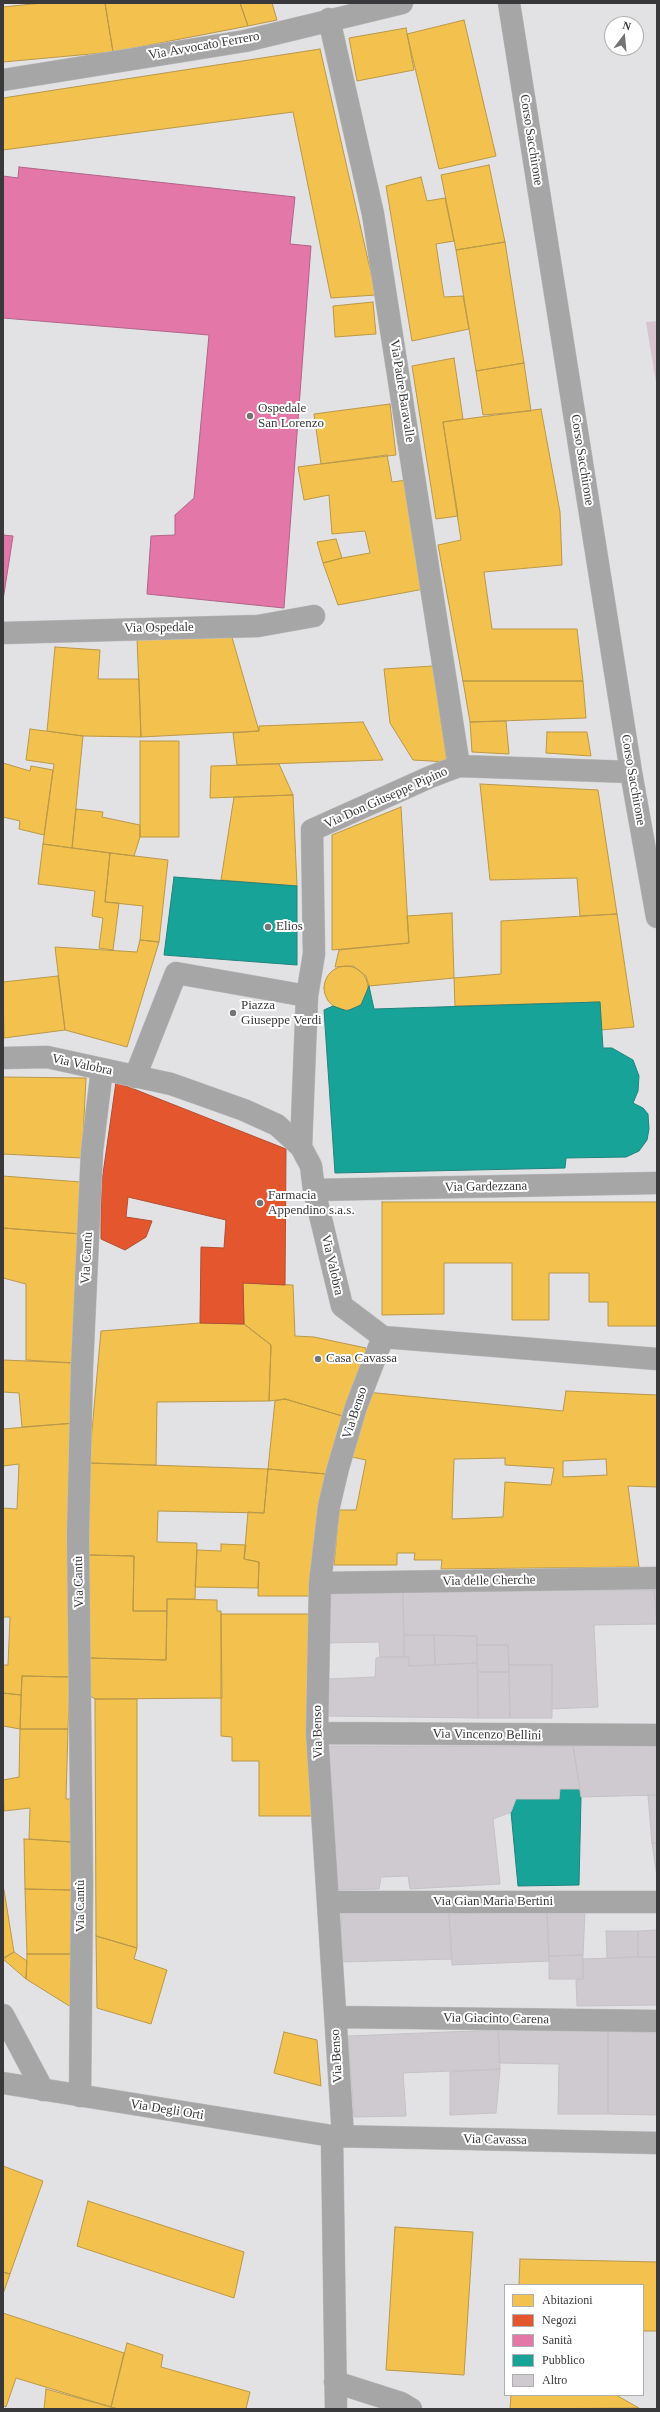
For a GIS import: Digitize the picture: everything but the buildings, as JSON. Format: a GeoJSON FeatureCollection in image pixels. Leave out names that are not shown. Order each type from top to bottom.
{"type":"FeatureCollection","features":[{"type":"Feature","properties":{"kind":"street","name":"Via Avvocato Ferrero"},"geometry":{"type":"LineString","coordinates":[[3,80],[245,41],[329,19],[402,3]]}},
{"type":"Feature","properties":{"kind":"street","name":"Corso Sacchirone"},"geometry":{"type":"LineString","coordinates":[[509,3],[631,772],[657,917]]}},
{"type":"Feature","properties":{"kind":"street","name":"Via Padre Baravalle"},"geometry":{"type":"LineString","coordinates":[[329,19],[373,214],[405,411],[459,766]]}},
{"type":"Feature","properties":{"kind":"street","name":"Via Ospedale"},"geometry":{"type":"LineString","coordinates":[[3,633],[258,626],[314,616]]}},
{"type":"Feature","properties":{"kind":"street","name":"Via Don Giuseppe Pipino"},"geometry":{"type":"LineString","coordinates":[[307,996],[314,954],[312,830],[430,777],[459,766],[631,772]]}},
{"type":"Feature","properties":{"kind":"street"},"geometry":{"type":"LineString","coordinates":[[134,1077],[176,973],[307,996],[302,1147]]}},
{"type":"Feature","properties":{"kind":"street","name":"Via Valobra"},"geometry":{"type":"LineString","coordinates":[[3,1058],[47,1057],[171,1084],[244,1110],[277,1125],[302,1147],[311,1166],[314,1190],[342,1306],[383,1337]]}},
{"type":"Feature","properties":{"kind":"street","name":"Via Cantù"},"geometry":{"type":"LineString","coordinates":[[80,2096],[82,1882],[78,1536],[82,1367],[92,1151],[102,1068]]}},
{"type":"Feature","properties":{"kind":"street","name":"Via Gardezzana"},"geometry":{"type":"LineString","coordinates":[[314,1190],[657,1183]]}},
{"type":"Feature","properties":{"kind":"street"},"geometry":{"type":"LineString","coordinates":[[383,1337],[657,1359]]}},
{"type":"Feature","properties":{"kind":"street","name":"Via Benso"},"geometry":{"type":"LineString","coordinates":[[336,2409],[336,2017],[317,1733],[320,1583],[329,1506],[338,1468],[356,1407],[383,1337]]}},
{"type":"Feature","properties":{"kind":"street","name":"Via delle Cherche"},"geometry":{"type":"LineString","coordinates":[[320,1583],[657,1578]]}},
{"type":"Feature","properties":{"kind":"street","name":"Via Vincenzo Bellini"},"geometry":{"type":"LineString","coordinates":[[317,1733],[657,1734]]}},
{"type":"Feature","properties":{"kind":"street","name":"Via Gian Maria Bertini"},"geometry":{"type":"LineString","coordinates":[[329,1902],[657,1902]]}},
{"type":"Feature","properties":{"kind":"street"},"geometry":{"type":"LineString","coordinates":[[3,2015],[43,2090]]}},
{"type":"Feature","properties":{"kind":"street","name":"Via Giacinto Carena"},"geometry":{"type":"LineString","coordinates":[[336,2017],[657,2021]]}},
{"type":"Feature","properties":{"kind":"street","name":"Via Degli Orti"},"geometry":{"type":"LineString","coordinates":[[3,2083],[337,2136]]}},
{"type":"Feature","properties":{"kind":"street","name":"Via Cavassa"},"geometry":{"type":"LineString","coordinates":[[337,2136],[657,2144]]}},
{"type":"Feature","properties":{"kind":"street"},"geometry":{"type":"LineString","coordinates":[[335,2382],[401,2403],[411,2409]]}},
{"type":"Feature","properties":{"kind":"shaded area"},"geometry":{"type":"Polygon","coordinates":[[[657,321],[657,388],[646,322],[657,321]]]}},
{"type":"Feature","properties":{"kind":"place","name":"Ospedale San Lorenzo"},"geometry":{"type":"Point","coordinates":[250,416]}},
{"type":"Feature","properties":{"kind":"place","name":"Elios"},"geometry":{"type":"Point","coordinates":[268,927]}},
{"type":"Feature","properties":{"kind":"place","name":"Piazza Giuseppe Verdi"},"geometry":{"type":"Point","coordinates":[233,1013]}},
{"type":"Feature","properties":{"kind":"place","name":"Farmacia Appendino s.a.s."},"geometry":{"type":"Point","coordinates":[260,1203]}},
{"type":"Feature","properties":{"kind":"place","name":"Casa Cavassa"},"geometry":{"type":"Point","coordinates":[318,1359]}}]}
